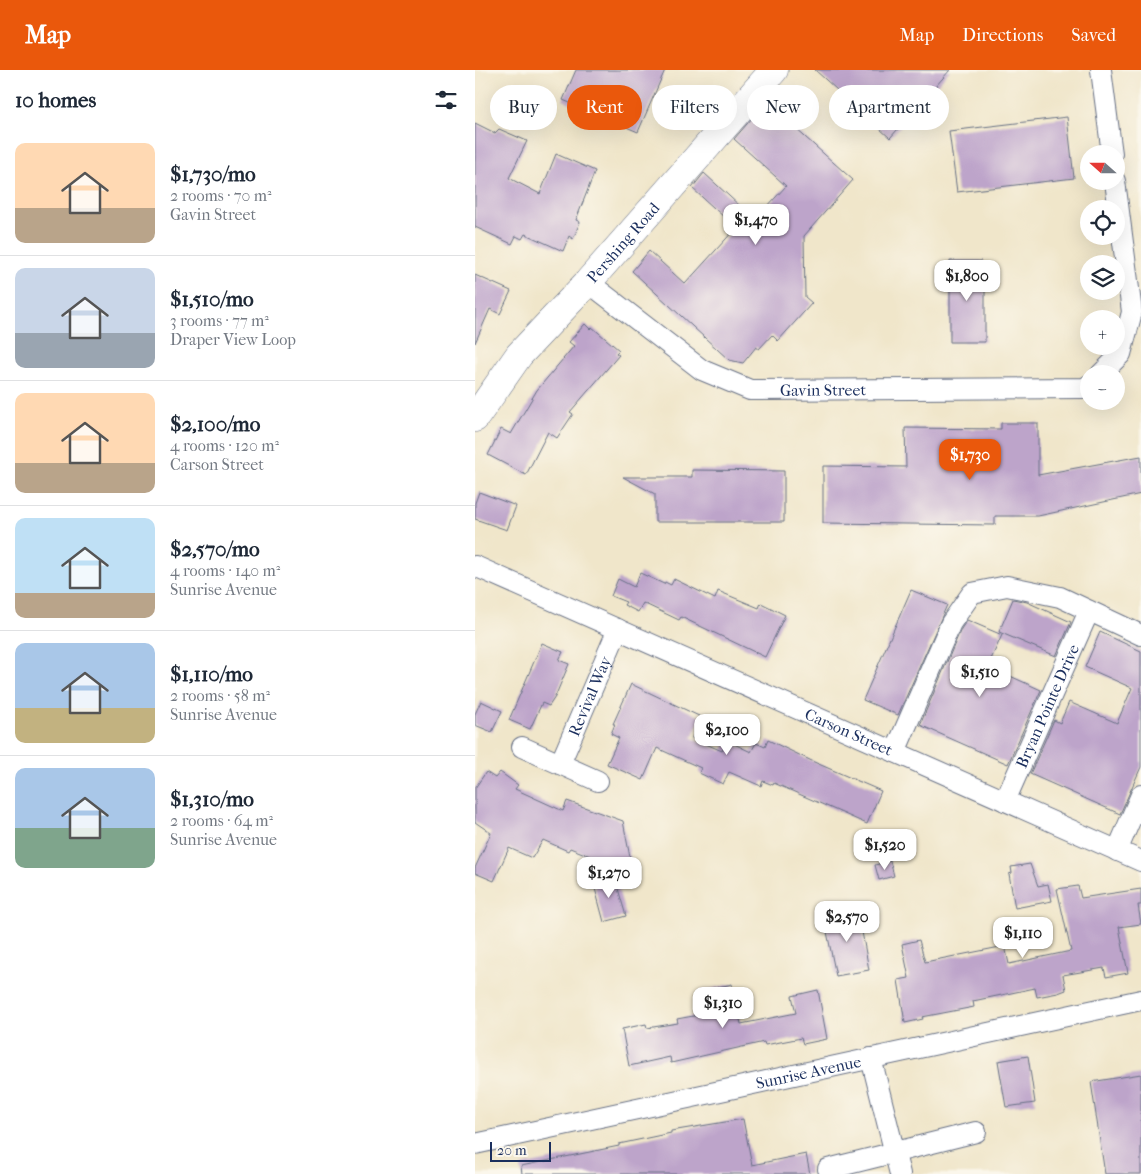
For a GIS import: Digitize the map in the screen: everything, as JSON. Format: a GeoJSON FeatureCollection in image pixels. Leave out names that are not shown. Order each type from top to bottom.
{"type":"FeatureCollection","features":[{"type":"Feature","properties":{"kind":"street","name":"Pershing Road"},"geometry":{"type":"LineString","coordinates":[[475,418],[519,355],[589,282],[774,70]]}},
{"type":"Feature","properties":{"kind":"street"},"geometry":{"type":"LineString","coordinates":[[1101,70],[1111,145]]}},
{"type":"Feature","properties":{"kind":"street"},"geometry":{"type":"LineString","coordinates":[[1110,365],[1121,354],[1132,312],[1116,190]]}},
{"type":"Feature","properties":{"kind":"street","name":"Gavin Street"},"geometry":{"type":"LineString","coordinates":[[589,282],[702,370],[749,390],[1080,388]]}},
{"type":"Feature","properties":{"kind":"street","name":"Carson Street"},"geometry":{"type":"LineString","coordinates":[[475,566],[1141,861]]}},
{"type":"Feature","properties":{"kind":"street"},"geometry":{"type":"LineString","coordinates":[[895,752],[951,623],[971,593],[1007,586],[1060,597],[1141,635]]}},
{"type":"Feature","properties":{"kind":"street","name":"Bryan Pointe Drive"},"geometry":{"type":"LineString","coordinates":[[1005,801],[1089,611]]}},
{"type":"Feature","properties":{"kind":"street","name":"Revival Way"},"geometry":{"type":"LineString","coordinates":[[560,764],[618,629]]}},
{"type":"Feature","properties":{"kind":"street"},"geometry":{"type":"LineString","coordinates":[[522,747],[598,781]]}},
{"type":"Feature","properties":{"kind":"street"},"geometry":{"type":"LineString","coordinates":[[1117,851],[1141,795]]}},
{"type":"Feature","properties":{"kind":"street","name":"Sunrise Avenue"},"geometry":{"type":"LineString","coordinates":[[475,1144],[1141,1000]]}},
{"type":"Feature","properties":{"kind":"street"},"geometry":{"type":"LineString","coordinates":[[871,1058],[900,1174]]}},
{"type":"Feature","properties":{"kind":"street"},"geometry":{"type":"LineString","coordinates":[[828,1169],[976,1132]]}},
{"type":"Feature","properties":{"kind":"building"},"geometry":{"type":"Polygon","coordinates":[[[576,70],[665,70],[658,85],[652,85],[652,100],[642,123],[642,85],[570,85],[576,70]]]}},
{"type":"Feature","properties":{"kind":"building"},"geometry":{"type":"Polygon","coordinates":[[[815,70],[950,70],[937,85],[832,85],[815,70]]]}},
{"type":"Feature","properties":{"kind":"building"},"geometry":{"type":"Polygon","coordinates":[[[567,91],[567,102],[563,100],[567,91]]]}},
{"type":"Feature","properties":{"kind":"building"},"geometry":{"type":"Polygon","coordinates":[[[1067,117],[1074,178],[957,192],[949,131],[1067,117]]]}},
{"type":"Feature","properties":{"kind":"building"},"geometry":{"type":"Polygon","coordinates":[[[475,123],[495,133],[501,130],[527,141],[509,178],[540,194],[556,154],[595,171],[576,220],[580,222],[573,239],[569,236],[563,251],[525,234],[522,239],[516,236],[512,244],[475,227],[475,123]]]}},
{"type":"Feature","properties":{"kind":"building"},"geometry":{"type":"Polygon","coordinates":[[[747,124],[747,130],[797,130],[853,180],[804,236],[805,297],[812,303],[778,341],[772,335],[759,349],[756,347],[743,363],[729,360],[632,271],[649,251],[685,284],[736,228],[692,188],[704,173],[755,220],[786,186],[734,139],[747,124]]]}},
{"type":"Feature","properties":{"kind":"building"},"geometry":{"type":"Polygon","coordinates":[[[881,130],[897,130],[890,138],[881,130]]]}},
{"type":"Feature","properties":{"kind":"building"},"geometry":{"type":"Polygon","coordinates":[[[950,261],[981,261],[981,276],[985,276],[985,342],[950,342],[950,261]]]}},
{"type":"Feature","properties":{"kind":"building"},"geometry":{"type":"Polygon","coordinates":[[[475,275],[511,291],[500,314],[490,309],[475,343],[475,275]]]}},
{"type":"Feature","properties":{"kind":"building"},"geometry":{"type":"Polygon","coordinates":[[[585,324],[590,329],[592,327],[619,350],[616,353],[619,355],[570,412],[573,414],[557,438],[548,432],[526,475],[488,455],[501,429],[511,434],[537,390],[574,346],[569,342],[585,324]]]}},
{"type":"Feature","properties":{"kind":"building"},"geometry":{"type":"Polygon","coordinates":[[[1001,423],[1038,423],[1038,475],[1141,456],[1141,494],[1038,516],[995,516],[995,525],[823,523],[823,466],[906,467],[905,428],[1001,429],[1001,423]]]}},
{"type":"Feature","properties":{"kind":"building"},"geometry":{"type":"Polygon","coordinates":[[[692,470],[784,471],[784,522],[655,522],[655,494],[623,477],[692,477],[692,470]]]}},
{"type":"Feature","properties":{"kind":"building"},"geometry":{"type":"Polygon","coordinates":[[[479,492],[516,506],[507,530],[475,519],[475,503],[479,492]]]}},
{"type":"Feature","properties":{"kind":"building"},"geometry":{"type":"Polygon","coordinates":[[[640,573],[664,584],[665,582],[671,585],[674,579],[715,599],[718,591],[759,608],[761,603],[785,615],[765,657],[681,617],[679,620],[643,603],[638,612],[624,605],[626,602],[611,596],[618,579],[634,587],[640,573]]]}},
{"type":"Feature","properties":{"kind":"building"},"geometry":{"type":"Polygon","coordinates":[[[911,590],[947,605],[898,715],[863,700],[911,590]]]}},
{"type":"Feature","properties":{"kind":"building"},"geometry":{"type":"Polygon","coordinates":[[[1013,599],[1027,602],[1071,622],[1056,656],[999,632],[1013,599]]]}},
{"type":"Feature","properties":{"kind":"building"},"geometry":{"type":"Polygon","coordinates":[[[967,620],[1002,635],[988,666],[1041,690],[1008,764],[920,725],[961,629],[967,620]]]}},
{"type":"Feature","properties":{"kind":"building"},"geometry":{"type":"Polygon","coordinates":[[[1100,632],[1141,651],[1141,767],[1120,814],[1030,774],[1054,720],[1060,723],[1069,702],[1117,723],[1132,688],[1085,667],[1100,632]]]}},
{"type":"Feature","properties":{"kind":"building"},"geometry":{"type":"Polygon","coordinates":[[[542,643],[563,652],[559,660],[569,664],[555,697],[549,706],[542,703],[530,729],[509,720],[542,643]]]}},
{"type":"Feature","properties":{"kind":"building"},"geometry":{"type":"Polygon","coordinates":[[[631,684],[701,717],[692,738],[722,751],[726,744],[730,746],[732,743],[751,752],[756,743],[765,747],[768,740],[881,791],[867,824],[774,783],[773,785],[763,781],[761,786],[729,772],[723,784],[699,773],[701,768],[657,748],[643,780],[607,764],[619,738],[611,734],[615,724],[613,724],[631,684]]]}},
{"type":"Feature","properties":{"kind":"building"},"geometry":{"type":"Polygon","coordinates":[[[481,701],[502,711],[492,732],[475,725],[475,714],[481,701]]]}},
{"type":"Feature","properties":{"kind":"building"},"geometry":{"type":"Polygon","coordinates":[[[486,772],[495,778],[500,772],[518,785],[515,789],[563,811],[567,801],[623,821],[633,873],[570,848],[568,851],[543,840],[532,858],[509,848],[494,881],[475,873],[475,868],[491,833],[475,822],[475,788],[486,772]]]}},
{"type":"Feature","properties":{"kind":"building"},"geometry":{"type":"Polygon","coordinates":[[[890,861],[894,876],[879,880],[875,865],[890,861]]]}},
{"type":"Feature","properties":{"kind":"building"},"geometry":{"type":"Polygon","coordinates":[[[1030,864],[1038,886],[1048,884],[1052,901],[1015,908],[1009,874],[1012,873],[1011,867],[1030,864]]]}},
{"type":"Feature","properties":{"kind":"building"},"geometry":{"type":"Polygon","coordinates":[[[614,875],[626,916],[604,922],[593,881],[614,875]]]}},
{"type":"Feature","properties":{"kind":"building"},"geometry":{"type":"Polygon","coordinates":[[[1078,886],[1081,898],[1141,889],[1141,905],[1138,905],[1141,924],[1119,927],[1128,973],[1106,977],[1104,968],[1063,975],[1066,990],[1058,993],[1037,997],[1035,988],[973,1001],[974,1007],[922,1017],[923,1019],[905,1023],[898,980],[909,978],[902,944],[919,940],[925,962],[1005,946],[1009,964],[1071,951],[1057,889],[1078,886]]]}},
{"type":"Feature","properties":{"kind":"building"},"geometry":{"type":"Polygon","coordinates":[[[858,910],[869,970],[836,976],[824,917],[858,910]]]}},
{"type":"Feature","properties":{"kind":"building"},"geometry":{"type":"Polygon","coordinates":[[[732,984],[741,1024],[796,1013],[792,996],[818,990],[827,1039],[803,1044],[801,1038],[765,1045],[764,1042],[671,1063],[670,1057],[629,1066],[622,1029],[646,1024],[647,1028],[678,1023],[677,1019],[704,1014],[700,991],[732,984]]]}},
{"type":"Feature","properties":{"kind":"building"},"geometry":{"type":"Polygon","coordinates":[[[1028,1056],[1035,1103],[1006,1107],[998,1061],[1028,1056]]]}},
{"type":"Feature","properties":{"kind":"building"},"geometry":{"type":"Polygon","coordinates":[[[1141,1074],[1141,1174],[1105,1174],[1091,1082],[1141,1074]]]}},
{"type":"Feature","properties":{"kind":"building"},"geometry":{"type":"Polygon","coordinates":[[[743,1119],[752,1165],[806,1154],[810,1174],[522,1174],[521,1166],[619,1146],[619,1144],[671,1133],[671,1131],[743,1119]]]}}]}
